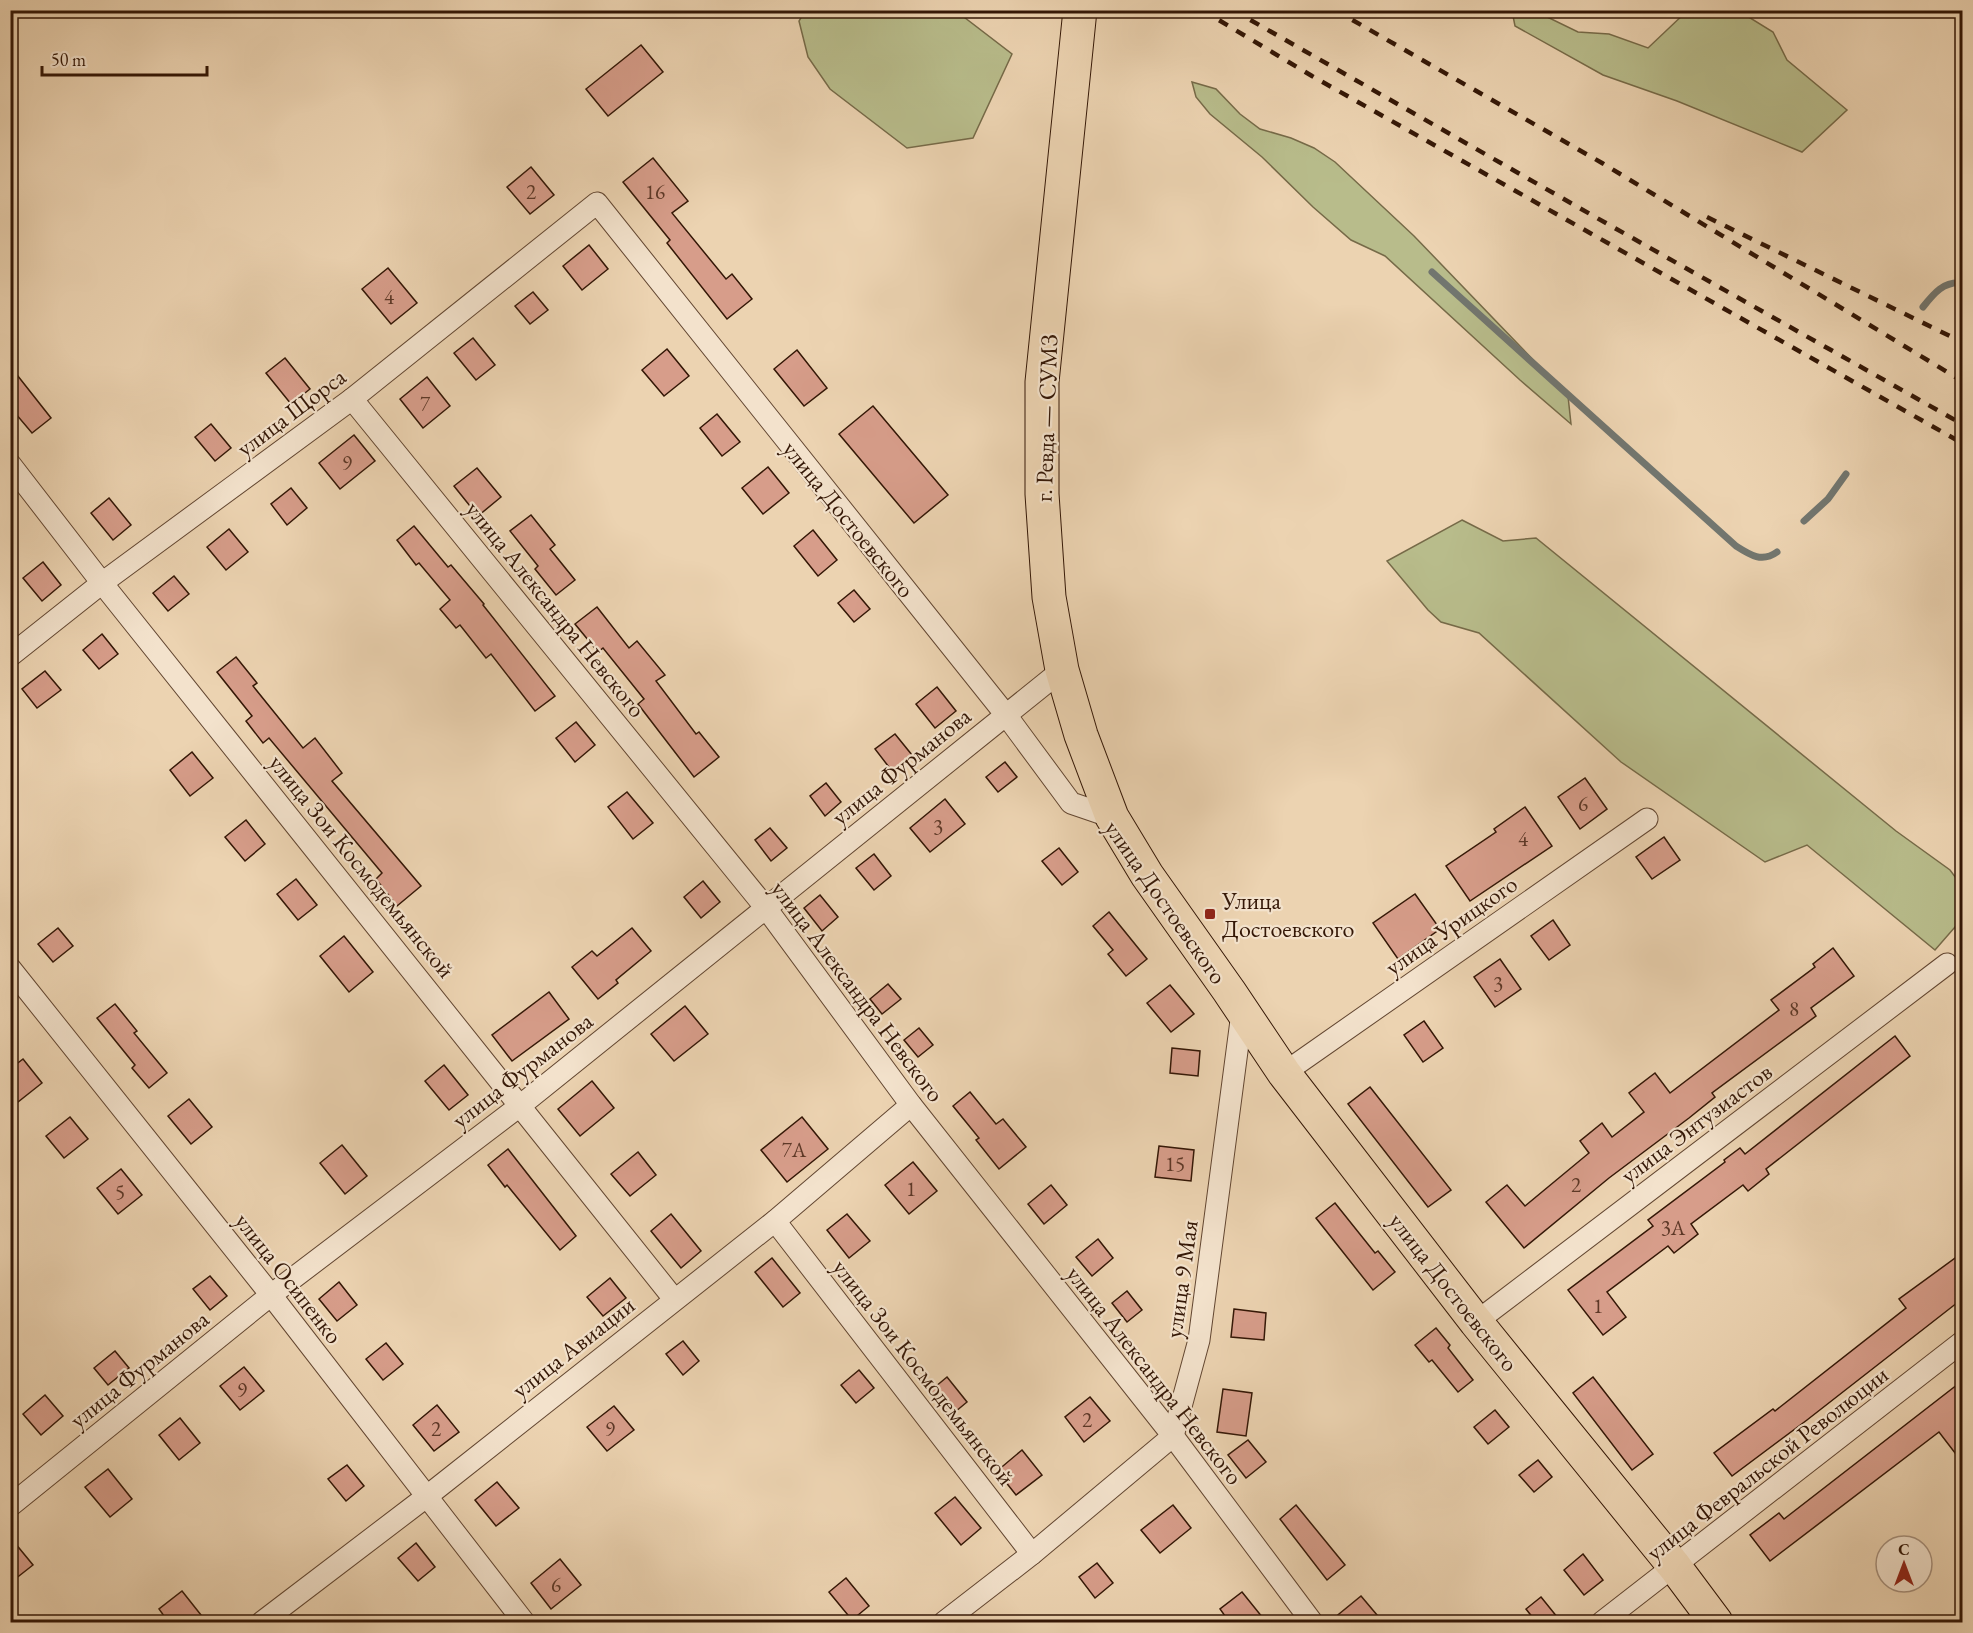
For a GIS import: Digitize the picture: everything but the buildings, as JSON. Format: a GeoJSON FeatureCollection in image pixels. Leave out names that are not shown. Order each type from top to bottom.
{"type":"FeatureCollection","features":[{"type":"Feature","properties":{"kind":"main road","name":"г. Ревда — СУМЗ"},"geometry":{"type":"LineString","coordinates":[[1080,10],[1042,382],[1042,494],[1048,586],[1062,670],[1082,735],[1112,817]]}},
{"type":"Feature","properties":{"kind":"main road","name":"улица Достоевского"},"geometry":{"type":"LineString","coordinates":[[1112,817],[1147,875],[1284,1074],[1476,1322],[1675,1567],[1716,1623]]}},
{"type":"Feature","properties":{"kind":"street","name":"улица Щорса"},"geometry":{"type":"LineString","coordinates":[[10,656],[102,583],[352,399],[597,203]]}},
{"type":"Feature","properties":{"kind":"street","name":"улица Достоевского"},"geometry":{"type":"LineString","coordinates":[[597,203],[1006,715],[1071,803],[1112,817]]}},
{"type":"Feature","properties":{"kind":"street","name":"улица Александра Невского"},"geometry":{"type":"LineString","coordinates":[[352,399],[766,908],[911,1105],[1173,1436],[1312,1623]]}},
{"type":"Feature","properties":{"kind":"street","name":"улица Зои Космодемьянской"},"geometry":{"type":"LineString","coordinates":[[10,464],[102,583],[675,1299]]}},
{"type":"Feature","properties":{"kind":"street","name":"улица Фурманова"},"geometry":{"type":"LineString","coordinates":[[14,1497],[271,1295],[521,1105],[1062,670]]}},
{"type":"Feature","properties":{"kind":"street","name":"улица Урицкого"},"geometry":{"type":"LineString","coordinates":[[1284,1074],[1647,819]]}},
{"type":"Feature","properties":{"kind":"street","name":"улица Энтузиастов"},"geometry":{"type":"LineString","coordinates":[[1476,1322],[1947,964]]}},
{"type":"Feature","properties":{"kind":"street","name":"улица Осипенко"},"geometry":{"type":"LineString","coordinates":[[10,968],[271,1295],[524,1623]]}},
{"type":"Feature","properties":{"kind":"street","name":"улица 9 Мая"},"geometry":{"type":"LineString","coordinates":[[1173,1436],[1199,1340],[1242,1013]]}},
{"type":"Feature","properties":{"kind":"street","name":"улица Авиации"},"geometry":{"type":"LineString","coordinates":[[262,1623],[426,1497],[775,1221],[911,1105]]}},
{"type":"Feature","properties":{"kind":"street","name":"улица Зои Космодемьянской"},"geometry":{"type":"LineString","coordinates":[[775,1221],[1032,1554]]}},
{"type":"Feature","properties":{"kind":"street","name":"улица Февральской Революции"},"geometry":{"type":"LineString","coordinates":[[1602,1623],[1962,1342]]}},
{"type":"Feature","properties":{"kind":"street"},"geometry":{"type":"LineString","coordinates":[[944,1623],[1032,1554],[1173,1436]]}},
{"type":"Feature","properties":{"kind":"green space"},"geometry":{"type":"Polygon","coordinates":[[[805,11],[956,11],[1012,54],[973,138],[907,148],[830,89],[808,57],[799,21],[805,11]]]}},
{"type":"Feature","properties":{"kind":"green space"},"geometry":{"type":"Polygon","coordinates":[[[1512,11],[1535,11],[1578,32],[1609,34],[1648,48],[1687,11],[1739,11],[1773,32],[1787,60],[1847,110],[1802,152],[1677,101],[1603,75],[1515,26],[1512,11]]]}},
{"type":"Feature","properties":{"kind":"green space"},"geometry":{"type":"Polygon","coordinates":[[[1192,82],[1216,89],[1240,114],[1260,129],[1314,148],[1335,162],[1414,236],[1568,396],[1571,424],[1385,256],[1351,240],[1313,207],[1262,157],[1210,114],[1196,97],[1192,82]]]}},
{"type":"Feature","properties":{"kind":"green space"},"geometry":{"type":"Polygon","coordinates":[[[1462,520],[1503,541],[1536,538],[1896,831],[1950,870],[1962,886],[1962,919],[1935,950],[1807,845],[1765,862],[1621,762],[1479,633],[1441,622],[1387,561],[1462,520]]]}},
{"type":"Feature","properties":{"kind":"waterway"},"geometry":{"type":"LineString","coordinates":[[1432,272],[1736,546],[1751,555],[1761,557],[1777,552]]}},
{"type":"Feature","properties":{"kind":"waterway"},"geometry":{"type":"LineString","coordinates":[[1923,307],[1935,293],[1945,286],[1962,283]]}},
{"type":"Feature","properties":{"kind":"waterway"},"geometry":{"type":"LineString","coordinates":[[1804,521],[1828,499],[1846,474]]}},
{"type":"Feature","properties":{"kind":"railway"},"geometry":{"type":"LineString","coordinates":[[1202,10],[1312,76],[1962,443]]}},
{"type":"Feature","properties":{"kind":"railway"},"geometry":{"type":"LineString","coordinates":[[1233,10],[1962,424]]}},
{"type":"Feature","properties":{"kind":"railway"},"geometry":{"type":"LineString","coordinates":[[1335,10],[1602,163],[1962,381]]}},
{"type":"Feature","properties":{"kind":"railway"},"geometry":{"type":"LineString","coordinates":[[1707,217],[1962,342]]}},
{"type":"Feature","properties":{"kind":"place","name":"Улица Достоевского"},"geometry":{"type":"Point","coordinates":[1210,914]}}]}
